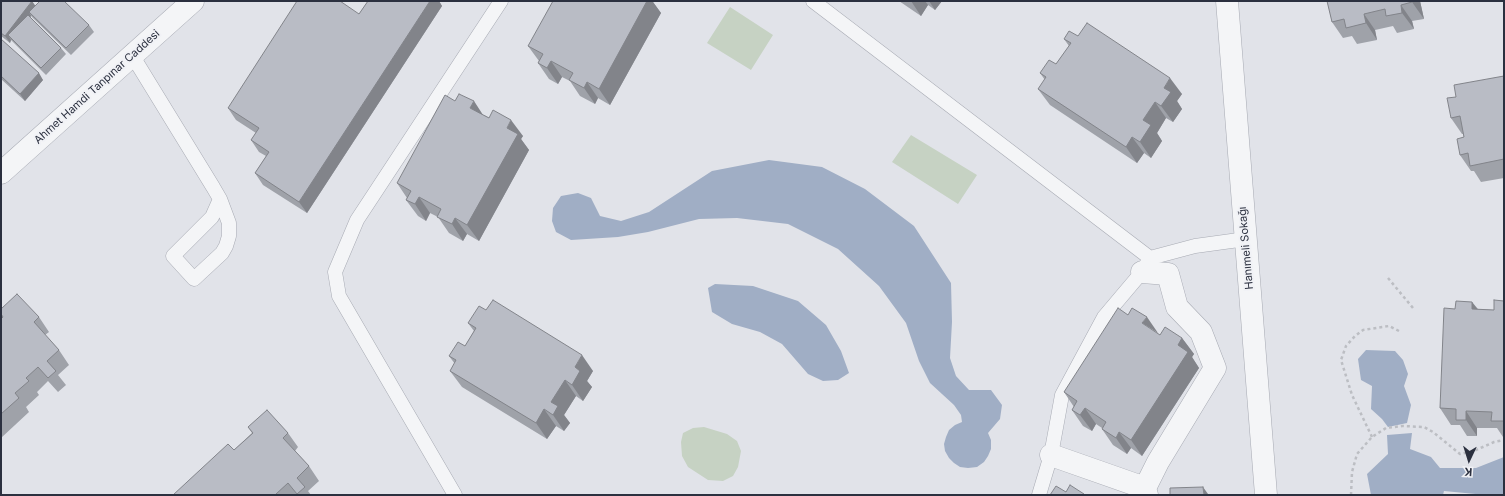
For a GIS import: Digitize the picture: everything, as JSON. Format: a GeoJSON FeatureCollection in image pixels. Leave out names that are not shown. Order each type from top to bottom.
{"type":"FeatureCollection","features":[{"type":"Feature","properties":{"kind":"street","name":"Ahmet Hamdi Tanpınar Caddesi"},"geometry":{"type":"LineString","coordinates":[[1,173],[193,1]]}},
{"type":"Feature","properties":{"kind":"street","name":"Hanımeli Sokağı"},"geometry":{"type":"LineString","coordinates":[[1227,1],[1266,495]]}},
{"type":"Feature","properties":{"kind":"street"},"geometry":{"type":"LineString","coordinates":[[1050,456],[1146,492],[1158,462],[1215,368],[1201,332],[1177,307],[1168,274],[1146,265]]}},
{"type":"Feature","properties":{"kind":"lane"},"geometry":{"type":"LineString","coordinates":[[455,495],[339,296],[335,272],[357,220],[501,1]]}},
{"type":"Feature","properties":{"kind":"lane"},"geometry":{"type":"LineString","coordinates":[[813,1],[1146,265]]}},
{"type":"Feature","properties":{"kind":"lane"},"geometry":{"type":"LineString","coordinates":[[132,55],[220,199],[230,223],[229,236],[222,253],[194,279],[173,256],[212,217],[220,199]]}},
{"type":"Feature","properties":{"kind":"lane"},"geometry":{"type":"LineString","coordinates":[[1039,495],[1050,456],[1062,395],[1104,317],[1146,265],[1195,246],[1246,239]]}},
{"type":"Feature","properties":{"kind":"path"},"geometry":{"type":"LineString","coordinates":[[1388,278],[1412,308]]}},
{"type":"Feature","properties":{"kind":"path"},"geometry":{"type":"LineString","coordinates":[[1372,437],[1352,395],[1341,360],[1346,346],[1354,336],[1363,330],[1389,326],[1401,332]]}},
{"type":"Feature","properties":{"kind":"path"},"geometry":{"type":"LineString","coordinates":[[1351,495],[1352,472],[1356,454],[1372,437],[1386,428],[1402,426],[1424,427],[1433,432],[1460,454],[1474,451],[1494,442],[1504,440]]}},
{"type":"Feature","properties":{"kind":"green space"},"geometry":{"type":"Polygon","coordinates":[[[730,7],[773,35],[751,70],[707,43],[730,7]]]}},
{"type":"Feature","properties":{"kind":"green space"},"geometry":{"type":"Polygon","coordinates":[[[911,135],[977,175],[958,204],[892,162],[911,135]]]}},
{"type":"Feature","properties":{"kind":"green space"},"geometry":{"type":"Polygon","coordinates":[[[704,427],[727,434],[737,441],[741,451],[738,467],[733,476],[723,481],[708,480],[688,467],[682,456],[681,442],[683,433],[693,428],[704,427]]]}},
{"type":"Feature","properties":{"kind":"water"},"geometry":{"type":"Polygon","coordinates":[[[769,160],[822,167],[865,189],[914,226],[951,283],[952,322],[950,358],[956,376],[969,390],[991,390],[1002,405],[1000,419],[988,433],[991,440],[991,449],[984,462],[977,467],[960,467],[949,458],[945,451],[944,444],[949,430],[962,422],[961,415],[954,405],[930,383],[919,361],[906,323],[879,286],[838,249],[788,224],[737,218],[699,219],[648,232],[618,237],[571,240],[556,232],[552,221],[553,208],[561,196],[578,193],[591,198],[600,216],[621,221],[649,212],[712,171],[769,160]]]}},
{"type":"Feature","properties":{"kind":"water"},"geometry":{"type":"Polygon","coordinates":[[[715,284],[753,286],[798,301],[826,325],[841,351],[849,373],[838,380],[823,381],[808,374],[782,344],[760,332],[732,324],[712,312],[708,288],[715,284]]]}},
{"type":"Feature","properties":{"kind":"water"},"geometry":{"type":"Polygon","coordinates":[[[1366,350],[1395,351],[1403,360],[1408,374],[1404,386],[1411,405],[1407,423],[1388,427],[1371,409],[1372,386],[1361,380],[1358,359],[1366,350]]]}},
{"type":"Feature","properties":{"kind":"water"},"geometry":{"type":"Polygon","coordinates":[[[1412,433],[1410,449],[1431,457],[1440,468],[1476,468],[1504,457],[1504,495],[1444,491],[1443,495],[1371,495],[1367,474],[1388,454],[1387,435],[1412,433]]]}},
{"type":"Feature","properties":{"kind":"building"},"geometry":{"type":"Polygon","coordinates":[[[1,1],[32,1],[5,36],[1,33],[1,1]]]}},
{"type":"Feature","properties":{"kind":"building"},"geometry":{"type":"Polygon","coordinates":[[[40,1],[64,1],[89,25],[66,48],[29,12],[40,1]]]}},
{"type":"Feature","properties":{"kind":"building"},"geometry":{"type":"Polygon","coordinates":[[[297,1],[340,1],[359,14],[368,1],[430,1],[299,202],[255,173],[269,152],[251,140],[259,128],[228,108],[297,1]]]}},
{"type":"Feature","properties":{"kind":"building"},"geometry":{"type":"Polygon","coordinates":[[[553,1],[647,1],[599,89],[587,82],[584,88],[569,80],[573,73],[551,61],[547,68],[538,63],[543,54],[528,46],[553,1]]]}},
{"type":"Feature","properties":{"kind":"building"},"geometry":{"type":"Polygon","coordinates":[[[1327,1],[1412,2],[1401,5],[1402,13],[1386,16],[1385,9],[1364,14],[1366,23],[1346,28],[1344,19],[1332,22],[1327,1]]]}},
{"type":"Feature","properties":{"kind":"building"},"geometry":{"type":"Polygon","coordinates":[[[28,15],[61,48],[41,68],[8,35],[28,15]]]}},
{"type":"Feature","properties":{"kind":"building"},"geometry":{"type":"Polygon","coordinates":[[[1087,23],[1170,78],[1164,88],[1171,92],[1161,106],[1155,102],[1143,120],[1151,125],[1140,142],[1132,137],[1126,147],[1038,89],[1046,77],[1040,73],[1049,60],[1056,64],[1071,43],[1064,39],[1069,31],[1078,36],[1087,23]]]}},
{"type":"Feature","properties":{"kind":"building"},"geometry":{"type":"Polygon","coordinates":[[[1,39],[39,73],[20,94],[1,76],[1,39]]]}},
{"type":"Feature","properties":{"kind":"building"},"geometry":{"type":"Polygon","coordinates":[[[1504,76],[1504,159],[1470,166],[1468,153],[1460,155],[1457,139],[1464,137],[1460,116],[1451,118],[1447,98],[1456,97],[1454,85],[1504,76]]]}},
{"type":"Feature","properties":{"kind":"building"},"geometry":{"type":"Polygon","coordinates":[[[459,94],[474,101],[470,108],[489,118],[493,110],[511,120],[507,128],[518,134],[467,225],[455,218],[452,224],[437,217],[441,209],[419,197],[415,204],[406,200],[411,191],[397,183],[445,95],[455,101],[459,94]]]}},
{"type":"Feature","properties":{"kind":"building"},"geometry":{"type":"Polygon","coordinates":[[[17,294],[39,317],[34,322],[59,350],[47,361],[56,371],[48,378],[38,367],[26,378],[29,381],[15,393],[19,398],[1,414],[1,319],[3,317],[1,314],[1,309],[17,294]]]}},
{"type":"Feature","properties":{"kind":"building"},"geometry":{"type":"Polygon","coordinates":[[[493,300],[582,355],[575,367],[580,371],[572,385],[565,380],[551,402],[558,406],[553,415],[544,409],[536,423],[450,371],[456,360],[449,356],[458,342],[465,346],[476,328],[468,323],[479,306],[486,310],[493,300]]]}},
{"type":"Feature","properties":{"kind":"building"},"geometry":{"type":"Polygon","coordinates":[[[1494,300],[1504,301],[1504,421],[1491,421],[1492,412],[1466,411],[1466,420],[1456,420],[1456,409],[1440,408],[1444,308],[1455,309],[1456,301],[1472,302],[1472,309],[1494,310],[1494,300]]]}},
{"type":"Feature","properties":{"kind":"building"},"geometry":{"type":"Polygon","coordinates":[[[1118,308],[1128,315],[1132,308],[1147,317],[1142,323],[1160,335],[1165,327],[1182,338],[1178,345],[1188,352],[1131,440],[1119,432],[1116,438],[1102,429],[1106,422],[1085,408],[1080,415],[1072,410],[1077,401],[1064,392],[1118,308]]]}},
{"type":"Feature","properties":{"kind":"building"},"geometry":{"type":"Polygon","coordinates":[[[267,410],[288,433],[283,438],[309,466],[297,478],[305,487],[297,494],[288,483],[276,494],[277,495],[173,495],[228,444],[234,450],[253,433],[248,427],[267,410]]]}},
{"type":"Feature","properties":{"kind":"building"},"geometry":{"type":"Polygon","coordinates":[[[1070,485],[1084,495],[1050,495],[1056,486],[1066,492],[1070,485]]]}},
{"type":"Feature","properties":{"kind":"building"},"geometry":{"type":"Polygon","coordinates":[[[1203,487],[1204,495],[1170,495],[1170,488],[1203,487]]]}}]}
